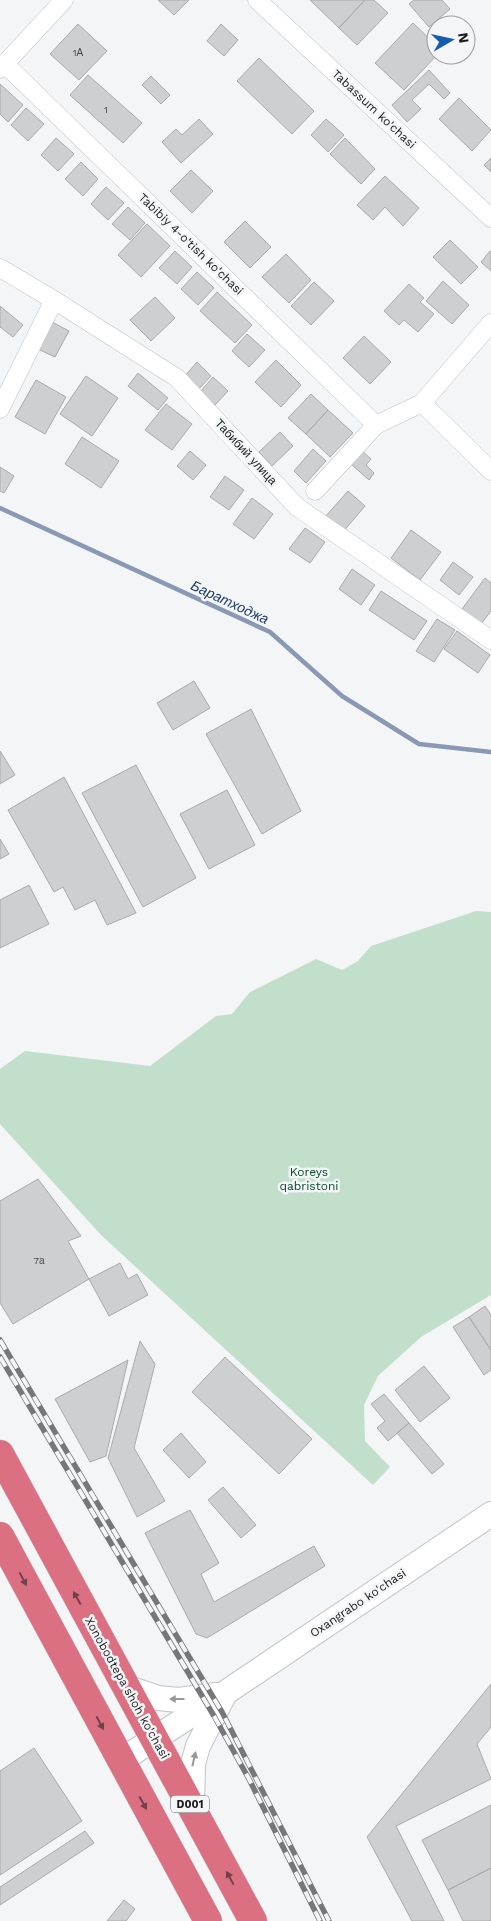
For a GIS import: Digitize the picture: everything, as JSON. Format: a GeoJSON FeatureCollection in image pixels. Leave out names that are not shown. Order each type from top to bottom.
{"type":"FeatureCollection","features":[{"type":"Feature","properties":{"kind":"highway","name":"Xonobodtepa shoh ko'chasi"},"geometry":{"type":"LineString","coordinates":[[0,1454],[253,1921]]}},
{"type":"Feature","properties":{"kind":"highway"},"geometry":{"type":"LineString","coordinates":[[0,1536],[208,1921]]}},
{"type":"Feature","properties":{"kind":"main road","name":"Oxangrabo ko'chasi"},"geometry":{"type":"LineString","coordinates":[[120,1761],[225,1693],[491,1514]]}},
{"type":"Feature","properties":{"kind":"main road","name":"Oxangrabo ko'chasi"},"geometry":{"type":"LineString","coordinates":[[126,1687],[158,1698],[179,1700],[225,1693]]}},
{"type":"Feature","properties":{"kind":"main road","name":"Oxangrabo ko'chasi"},"geometry":{"type":"LineString","coordinates":[[192,1808],[193,1764],[198,1746],[225,1693]]}},
{"type":"Feature","properties":{"kind":"street","name":"Tabibiy 4-o'tish ko'chasi"},"geometry":{"type":"LineString","coordinates":[[64,0],[3,66],[376,425]]}},
{"type":"Feature","properties":{"kind":"street","name":"Tabassum ko'chasi"},"geometry":{"type":"LineString","coordinates":[[257,0],[491,218]]}},
{"type":"Feature","properties":{"kind":"street","name":"Табибий улица"},"geometry":{"type":"LineString","coordinates":[[0,268],[177,378],[297,507],[491,640]]}},
{"type":"Feature","properties":{"kind":"street"},"geometry":{"type":"LineString","coordinates":[[0,409],[54,300]]}},
{"type":"Feature","properties":{"kind":"street"},"geometry":{"type":"LineString","coordinates":[[315,491],[376,425],[422,403],[491,323]]}},
{"type":"Feature","properties":{"kind":"street"},"geometry":{"type":"LineString","coordinates":[[422,403],[491,471]]}},
{"type":"Feature","properties":{"kind":"green space","name":"Koreys qabristoni"},"geometry":{"type":"Polygon","coordinates":[[[476,911],[491,912],[491,1295],[421,1337],[378,1376],[364,1405],[365,1441],[390,1467],[373,1485],[101,1235],[0,1124],[0,1069],[25,1051],[150,1066],[216,1016],[232,1014],[250,992],[316,959],[342,970],[358,961],[371,946],[476,911]]]}},
{"type":"Feature","properties":{"kind":"building"},"geometry":{"type":"Polygon","coordinates":[[[158,0],[189,0],[174,15],[158,0]]]}},
{"type":"Feature","properties":{"kind":"building"},"geometry":{"type":"Polygon","coordinates":[[[310,0],[365,0],[339,28],[310,0]]]}},
{"type":"Feature","properties":{"kind":"building"},"geometry":{"type":"Polygon","coordinates":[[[365,0],[374,0],[388,13],[357,45],[339,28],[365,0]]]}},
{"type":"Feature","properties":{"kind":"building"},"geometry":{"type":"Polygon","coordinates":[[[414,0],[442,0],[450,9],[443,15],[426,15],[426,24],[409,4],[414,0]]]}},
{"type":"Feature","properties":{"kind":"building"},"geometry":{"type":"Polygon","coordinates":[[[413,23],[426,35],[426,65],[428,65],[404,90],[375,63],[413,23]]]}},
{"type":"Feature","properties":{"kind":"building"},"geometry":{"type":"Polygon","coordinates":[[[78,24],[107,51],[79,80],[50,54],[78,24]]]}},
{"type":"Feature","properties":{"kind":"building"},"geometry":{"type":"Polygon","coordinates":[[[221,24],[238,40],[224,56],[207,41],[221,24]]]}},
{"type":"Feature","properties":{"kind":"building"},"geometry":{"type":"Polygon","coordinates":[[[259,58],[314,111],[292,134],[237,81],[259,58]]]}},
{"type":"Feature","properties":{"kind":"building"},"geometry":{"type":"Polygon","coordinates":[[[429,70],[450,93],[444,99],[429,84],[412,100],[421,109],[407,122],[392,105],[429,70]]]}},
{"type":"Feature","properties":{"kind":"building"},"geometry":{"type":"Polygon","coordinates":[[[88,75],[142,123],[123,143],[70,95],[88,75]]]}},
{"type":"Feature","properties":{"kind":"building"},"geometry":{"type":"Polygon","coordinates":[[[151,76],[170,95],[161,104],[142,85],[151,76]]]}},
{"type":"Feature","properties":{"kind":"building"},"geometry":{"type":"Polygon","coordinates":[[[0,84],[23,105],[8,122],[0,114],[0,84]]]}},
{"type":"Feature","properties":{"kind":"building"},"geometry":{"type":"Polygon","coordinates":[[[459,98],[491,130],[472,151],[439,119],[459,98]]]}},
{"type":"Feature","properties":{"kind":"building"},"geometry":{"type":"Polygon","coordinates":[[[26,108],[44,124],[28,141],[11,125],[26,108]]]}},
{"type":"Feature","properties":{"kind":"building"},"geometry":{"type":"Polygon","coordinates":[[[199,119],[213,134],[181,163],[162,142],[176,129],[182,135],[199,119]]]}},
{"type":"Feature","properties":{"kind":"building"},"geometry":{"type":"Polygon","coordinates":[[[326,119],[344,135],[328,152],[311,135],[326,119]]]}},
{"type":"Feature","properties":{"kind":"building"},"geometry":{"type":"Polygon","coordinates":[[[56,138],[74,154],[58,171],[41,155],[56,138]]]}},
{"type":"Feature","properties":{"kind":"building"},"geometry":{"type":"Polygon","coordinates":[[[345,138],[375,169],[361,184],[330,154],[345,138]]]}},
{"type":"Feature","properties":{"kind":"building"},"geometry":{"type":"Polygon","coordinates":[[[491,158],[491,172],[484,165],[491,158]]]}},
{"type":"Feature","properties":{"kind":"building"},"geometry":{"type":"Polygon","coordinates":[[[81,162],[98,179],[83,196],[65,179],[81,162]]]}},
{"type":"Feature","properties":{"kind":"building"},"geometry":{"type":"Polygon","coordinates":[[[191,170],[213,191],[192,213],[170,191],[191,170]]]}},
{"type":"Feature","properties":{"kind":"building"},"geometry":{"type":"Polygon","coordinates":[[[385,176],[419,208],[403,226],[385,207],[373,220],[357,205],[385,176]]]}},
{"type":"Feature","properties":{"kind":"building"},"geometry":{"type":"Polygon","coordinates":[[[106,187],[124,203],[108,220],[91,204],[106,187]]]}},
{"type":"Feature","properties":{"kind":"building"},"geometry":{"type":"Polygon","coordinates":[[[128,207],[145,223],[130,240],[112,224],[128,207]]]}},
{"type":"Feature","properties":{"kind":"building"},"geometry":{"type":"Polygon","coordinates":[[[245,221],[271,247],[250,268],[224,242],[245,221]]]}},
{"type":"Feature","properties":{"kind":"building"},"geometry":{"type":"Polygon","coordinates":[[[147,224],[170,246],[141,277],[118,255],[147,224]]]}},
{"type":"Feature","properties":{"kind":"building"},"geometry":{"type":"Polygon","coordinates":[[[450,240],[478,267],[461,284],[433,257],[450,240]]]}},
{"type":"Feature","properties":{"kind":"building"},"geometry":{"type":"Polygon","coordinates":[[[175,251],[192,267],[177,284],[159,268],[175,251]]]}},
{"type":"Feature","properties":{"kind":"building"},"geometry":{"type":"Polygon","coordinates":[[[491,252],[491,271],[481,262],[491,252]]]}},
{"type":"Feature","properties":{"kind":"building"},"geometry":{"type":"Polygon","coordinates":[[[286,254],[311,280],[289,303],[262,277],[286,254]]]}},
{"type":"Feature","properties":{"kind":"building"},"geometry":{"type":"Polygon","coordinates":[[[197,272],[214,288],[198,305],[181,289],[197,272]]]}},
{"type":"Feature","properties":{"kind":"building"},"geometry":{"type":"Polygon","coordinates":[[[443,281],[469,305],[452,324],[426,301],[443,281]]]}},
{"type":"Feature","properties":{"kind":"building"},"geometry":{"type":"Polygon","coordinates":[[[314,282],[334,301],[311,325],[291,306],[314,282]]]}},
{"type":"Feature","properties":{"kind":"building"},"geometry":{"type":"Polygon","coordinates":[[[409,284],[424,298],[420,302],[434,314],[418,332],[404,320],[399,325],[384,311],[409,284]]]}},
{"type":"Feature","properties":{"kind":"building"},"geometry":{"type":"Polygon","coordinates":[[[217,292],[252,325],[235,343],[200,311],[217,292]]]}},
{"type":"Feature","properties":{"kind":"building"},"geometry":{"type":"Polygon","coordinates":[[[155,297],[175,318],[151,341],[130,320],[155,297]]]}},
{"type":"Feature","properties":{"kind":"building"},"geometry":{"type":"Polygon","coordinates":[[[0,306],[23,325],[13,337],[0,327],[0,306]]]}},
{"type":"Feature","properties":{"kind":"building"},"geometry":{"type":"Polygon","coordinates":[[[52,322],[69,331],[55,357],[38,349],[52,322]]]}},
{"type":"Feature","properties":{"kind":"building"},"geometry":{"type":"Polygon","coordinates":[[[247,334],[265,350],[249,367],[232,351],[247,334]]]}},
{"type":"Feature","properties":{"kind":"building"},"geometry":{"type":"Polygon","coordinates":[[[364,336],[391,362],[370,384],[343,358],[364,336]]]}},
{"type":"Feature","properties":{"kind":"building"},"geometry":{"type":"Polygon","coordinates":[[[276,360],[301,385],[281,407],[255,382],[276,360]]]}},
{"type":"Feature","properties":{"kind":"building"},"geometry":{"type":"Polygon","coordinates":[[[197,362],[211,376],[198,390],[184,377],[197,362]]]}},
{"type":"Feature","properties":{"kind":"building"},"geometry":{"type":"Polygon","coordinates":[[[138,373],[168,398],[158,410],[128,386],[138,373]]]}},
{"type":"Feature","properties":{"kind":"building"},"geometry":{"type":"Polygon","coordinates":[[[86,376],[118,398],[92,436],[60,414],[86,376]]]}},
{"type":"Feature","properties":{"kind":"building"},"geometry":{"type":"Polygon","coordinates":[[[213,377],[228,391],[215,405],[200,392],[213,377]]]}},
{"type":"Feature","properties":{"kind":"building"},"geometry":{"type":"Polygon","coordinates":[[[36,380],[66,397],[45,434],[15,417],[36,380]]]}},
{"type":"Feature","properties":{"kind":"building"},"geometry":{"type":"Polygon","coordinates":[[[311,394],[328,410],[306,434],[288,418],[311,394]]]}},
{"type":"Feature","properties":{"kind":"building"},"geometry":{"type":"Polygon","coordinates":[[[166,404],[192,424],[172,450],[145,430],[166,404]]]}},
{"type":"Feature","properties":{"kind":"building"},"geometry":{"type":"Polygon","coordinates":[[[328,410],[353,433],[330,457],[306,434],[328,410]]]}},
{"type":"Feature","properties":{"kind":"building"},"geometry":{"type":"Polygon","coordinates":[[[280,432],[293,446],[272,466],[259,452],[280,432]]]}},
{"type":"Feature","properties":{"kind":"building"},"geometry":{"type":"Polygon","coordinates":[[[82,437],[119,461],[101,488],[65,464],[82,437]]]}},
{"type":"Feature","properties":{"kind":"building"},"geometry":{"type":"Polygon","coordinates":[[[313,449],[326,461],[306,483],[294,471],[313,449]]]}},
{"type":"Feature","properties":{"kind":"building"},"geometry":{"type":"Polygon","coordinates":[[[361,450],[371,459],[366,465],[374,473],[369,480],[350,463],[361,450]]]}},
{"type":"Feature","properties":{"kind":"building"},"geometry":{"type":"Polygon","coordinates":[[[190,451],[206,465],[193,480],[177,466],[190,451]]]}},
{"type":"Feature","properties":{"kind":"building"},"geometry":{"type":"Polygon","coordinates":[[[0,467],[14,476],[4,493],[0,491],[0,467]]]}},
{"type":"Feature","properties":{"kind":"building"},"geometry":{"type":"Polygon","coordinates":[[[225,476],[244,490],[229,510],[210,497],[225,476]]]}},
{"type":"Feature","properties":{"kind":"building"},"geometry":{"type":"Polygon","coordinates":[[[348,491],[365,506],[342,533],[325,517],[348,491]]]}},
{"type":"Feature","properties":{"kind":"building"},"geometry":{"type":"Polygon","coordinates":[[[252,498],[273,514],[254,539],[233,524],[252,498]]]}},
{"type":"Feature","properties":{"kind":"building"},"geometry":{"type":"Polygon","coordinates":[[[305,528],[325,542],[310,563],[289,549],[305,528]]]}},
{"type":"Feature","properties":{"kind":"building"},"geometry":{"type":"Polygon","coordinates":[[[411,530],[441,552],[420,580],[391,558],[411,530]]]}},
{"type":"Feature","properties":{"kind":"building"},"geometry":{"type":"Polygon","coordinates":[[[453,562],[473,577],[459,595],[440,580],[453,562]]]}},
{"type":"Feature","properties":{"kind":"building"},"geometry":{"type":"Polygon","coordinates":[[[352,569],[375,585],[361,605],[339,589],[352,569]]]}},
{"type":"Feature","properties":{"kind":"building"},"geometry":{"type":"Polygon","coordinates":[[[485,578],[491,583],[491,611],[481,624],[462,609],[485,578]]]}},
{"type":"Feature","properties":{"kind":"building"},"geometry":{"type":"Polygon","coordinates":[[[381,591],[427,621],[414,640],[369,610],[381,591]]]}},
{"type":"Feature","properties":{"kind":"building"},"geometry":{"type":"Polygon","coordinates":[[[437,619],[455,630],[434,662],[416,651],[437,619]]]}},
{"type":"Feature","properties":{"kind":"building"},"geometry":{"type":"Polygon","coordinates":[[[457,631],[490,655],[478,673],[444,649],[457,631]]]}},
{"type":"Feature","properties":{"kind":"building"},"geometry":{"type":"Polygon","coordinates":[[[194,681],[210,708],[173,730],[157,703],[194,681]]]}},
{"type":"Feature","properties":{"kind":"building"},"geometry":{"type":"Polygon","coordinates":[[[251,709],[301,811],[262,834],[206,734],[251,709]]]}},
{"type":"Feature","properties":{"kind":"building"},"geometry":{"type":"Polygon","coordinates":[[[0,751],[15,775],[0,784],[0,751]]]}},
{"type":"Feature","properties":{"kind":"building"},"geometry":{"type":"Polygon","coordinates":[[[136,765],[196,878],[143,907],[82,793],[136,765]]]}},
{"type":"Feature","properties":{"kind":"building"},"geometry":{"type":"Polygon","coordinates":[[[64,777],[136,913],[107,925],[95,900],[75,910],[63,887],[54,892],[8,810],[64,777]]]}},
{"type":"Feature","properties":{"kind":"building"},"geometry":{"type":"Polygon","coordinates":[[[227,790],[255,845],[209,869],[180,814],[227,790]]]}},
{"type":"Feature","properties":{"kind":"building"},"geometry":{"type":"Polygon","coordinates":[[[0,839],[9,854],[0,859],[0,839]]]}},
{"type":"Feature","properties":{"kind":"building"},"geometry":{"type":"Polygon","coordinates":[[[29,885],[49,924],[0,948],[0,900],[29,885]]]}},
{"type":"Feature","properties":{"kind":"building"},"geometry":{"type":"Polygon","coordinates":[[[38,1179],[81,1236],[68,1241],[89,1279],[13,1324],[0,1303],[0,1201],[38,1179]]]}},
{"type":"Feature","properties":{"kind":"building"},"geometry":{"type":"Polygon","coordinates":[[[120,1263],[128,1279],[137,1274],[148,1295],[109,1316],[89,1279],[120,1263]]]}},
{"type":"Feature","properties":{"kind":"building"},"geometry":{"type":"Polygon","coordinates":[[[485,1306],[491,1315],[491,1350],[469,1317],[485,1306]]]}},
{"type":"Feature","properties":{"kind":"building"},"geometry":{"type":"Polygon","coordinates":[[[469,1317],[491,1350],[491,1370],[484,1375],[453,1327],[469,1317]]]}},
{"type":"Feature","properties":{"kind":"building"},"geometry":{"type":"Polygon","coordinates":[[[140,1341],[155,1364],[134,1448],[165,1501],[137,1517],[108,1458],[140,1341]]]}},
{"type":"Feature","properties":{"kind":"building"},"geometry":{"type":"Polygon","coordinates":[[[225,1357],[312,1439],[279,1474],[192,1392],[225,1357]]]}},
{"type":"Feature","properties":{"kind":"building"},"geometry":{"type":"Polygon","coordinates":[[[128,1360],[106,1456],[90,1462],[55,1399],[128,1360]]]}},
{"type":"Feature","properties":{"kind":"building"},"geometry":{"type":"Polygon","coordinates":[[[424,1366],[450,1398],[420,1422],[395,1390],[424,1366]]]}},
{"type":"Feature","properties":{"kind":"building"},"geometry":{"type":"Polygon","coordinates":[[[384,1394],[409,1423],[388,1441],[377,1428],[385,1421],[371,1404],[384,1394]]]}},
{"type":"Feature","properties":{"kind":"building"},"geometry":{"type":"Polygon","coordinates":[[[409,1423],[444,1464],[432,1474],[397,1433],[409,1423]]]}},
{"type":"Feature","properties":{"kind":"building"},"geometry":{"type":"Polygon","coordinates":[[[181,1433],[206,1462],[189,1478],[163,1450],[181,1433]]]}},
{"type":"Feature","properties":{"kind":"building"},"geometry":{"type":"Polygon","coordinates":[[[223,1487],[256,1525],[241,1538],[208,1500],[223,1487]]]}},
{"type":"Feature","properties":{"kind":"building"},"geometry":{"type":"Polygon","coordinates":[[[190,1510],[219,1563],[201,1574],[214,1602],[314,1546],[325,1566],[207,1638],[196,1634],[145,1533],[190,1510]]]}},
{"type":"Feature","properties":{"kind":"building"},"geometry":{"type":"Polygon","coordinates":[[[491,1684],[491,1727],[477,1744],[491,1779],[396,1826],[444,1921],[412,1921],[367,1837],[491,1684]]]}},
{"type":"Feature","properties":{"kind":"building"},"geometry":{"type":"Polygon","coordinates":[[[34,1748],[82,1821],[0,1875],[0,1771],[34,1748]]]}},
{"type":"Feature","properties":{"kind":"building"},"geometry":{"type":"Polygon","coordinates":[[[491,1805],[491,1868],[448,1890],[422,1840],[491,1805]]]}},
{"type":"Feature","properties":{"kind":"building"},"geometry":{"type":"Polygon","coordinates":[[[85,1831],[94,1843],[0,1905],[0,1887],[85,1831]]]}},
{"type":"Feature","properties":{"kind":"building"},"geometry":{"type":"Polygon","coordinates":[[[491,1868],[491,1921],[463,1921],[448,1890],[491,1868]]]}},
{"type":"Feature","properties":{"kind":"building"},"geometry":{"type":"Polygon","coordinates":[[[124,1900],[135,1909],[126,1921],[107,1921],[124,1900]]]}},
{"type":"Feature","properties":{"kind":"waterway","name":"Баратходжа"},"geometry":{"type":"LineString","coordinates":[[0,508],[270,632],[342,696],[419,744],[491,752]]}},
{"type":"Feature","properties":{"kind":"railway"},"geometry":{"type":"LineString","coordinates":[[0,1340],[222,1712],[329,1921]]}},
{"type":"Feature","properties":{"kind":"railway"},"geometry":{"type":"LineString","coordinates":[[0,1357],[214,1716],[249,1779],[320,1921]]}}]}
